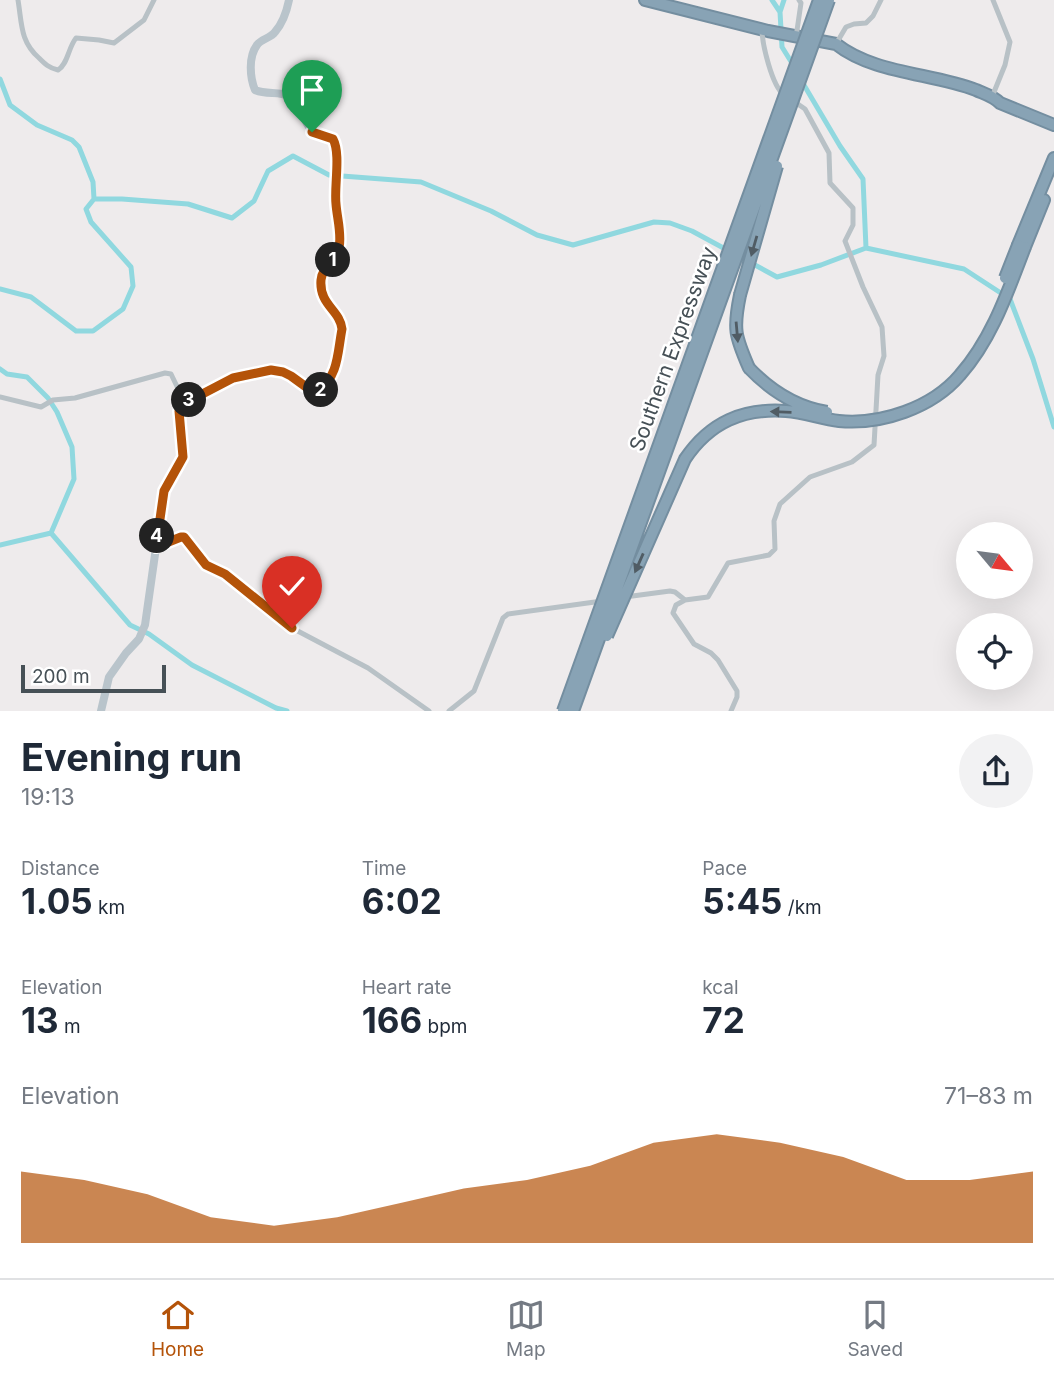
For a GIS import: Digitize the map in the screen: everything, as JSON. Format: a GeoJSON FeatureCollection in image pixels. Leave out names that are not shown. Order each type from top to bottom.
{"type":"FeatureCollection","features":[{"type":"Feature","properties":{"kind":"highway"},"geometry":{"type":"LineString","coordinates":[[645,0],[765,30],[836,44],[872,64],[959,83],[1053,124]]}},
{"type":"Feature","properties":{"kind":"highway","name":"Southern Expressway"},"geometry":{"type":"LineString","coordinates":[[563,711],[818,0]]}},
{"type":"Feature","properties":{"kind":"highway","name":"Southern Expressway"},"geometry":{"type":"LineString","coordinates":[[575,711],[829,0]]}},
{"type":"Feature","properties":{"kind":"highway"},"geometry":{"type":"LineString","coordinates":[[799,85],[740,295],[736,330],[737,343],[749,368],[759,379],[784,397],[822,411],[858,415],[888,410],[904,405],[940,386],[957,371],[970,356],[993,313],[1054,158]]}},
{"type":"Feature","properties":{"kind":"highway"},"geometry":{"type":"LineString","coordinates":[[575,711],[685,458],[694,446],[725,421],[754,411],[787,411],[856,422],[879,419],[933,398],[961,375],[985,340],[1000,310],[1021,246],[1054,175]]}},
{"type":"Feature","properties":{"kind":"street"},"geometry":{"type":"LineString","coordinates":[[18,0],[25,42],[29,50],[50,69],[58,71],[76,38],[114,43],[144,20],[154,0]]}},
{"type":"Feature","properties":{"kind":"street"},"geometry":{"type":"LineString","coordinates":[[101,711],[109,677],[139,639],[145,625],[164,491],[183,457],[179,411],[187,402],[233,378],[271,370],[283,372],[318,393],[328,383],[335,367],[341,323],[322,298],[320,279],[324,269],[339,251],[340,245],[335,188],[336,148],[333,139],[312,132],[299,105],[288,95],[262,93],[255,90],[251,81],[252,58],[257,44],[275,33],[289,0]]}},
{"type":"Feature","properties":{"kind":"street"},"geometry":{"type":"LineString","coordinates":[[793,36],[800,2],[818,0]]}},
{"type":"Feature","properties":{"kind":"street"},"geometry":{"type":"LineString","coordinates":[[836,44],[846,27],[866,23],[881,0]]}},
{"type":"Feature","properties":{"kind":"street"},"geometry":{"type":"LineString","coordinates":[[993,0],[1010,42],[994,97]]}},
{"type":"Feature","properties":{"kind":"street"},"geometry":{"type":"LineString","coordinates":[[731,711],[737,691],[718,660],[694,644],[673,613],[676,605],[685,600],[708,597],[729,563],[769,555],[775,549],[774,521],[780,504],[810,477],[852,462],[874,445],[878,375],[884,356],[883,327],[845,241],[853,225],[853,208],[830,183],[828,153],[805,108],[779,90],[762,40],[765,30]]}},
{"type":"Feature","properties":{"kind":"street"},"geometry":{"type":"LineString","coordinates":[[0,397],[41,407],[54,400],[75,398],[165,373],[171,374],[184,401],[187,402]]}},
{"type":"Feature","properties":{"kind":"street"},"geometry":{"type":"LineString","coordinates":[[156,547],[184,537],[206,565],[225,574],[292,628],[368,668],[429,711]]}},
{"type":"Feature","properties":{"kind":"street"},"geometry":{"type":"LineString","coordinates":[[449,711],[474,691],[503,618],[508,614],[670,591],[685,600]]}},
{"type":"Feature","properties":{"kind":"waterway"},"geometry":{"type":"LineString","coordinates":[[772,0],[780,12],[782,47],[795,68]]}},
{"type":"Feature","properties":{"kind":"waterway"},"geometry":{"type":"LineString","coordinates":[[780,12],[784,0]]}},
{"type":"Feature","properties":{"kind":"waterway"},"geometry":{"type":"LineString","coordinates":[[0,79],[10,105],[37,125],[72,140],[79,147],[93,182],[94,199]]}},
{"type":"Feature","properties":{"kind":"waterway"},"geometry":{"type":"LineString","coordinates":[[801,80],[863,179],[866,248]]}},
{"type":"Feature","properties":{"kind":"waterway"},"geometry":{"type":"LineString","coordinates":[[0,289],[31,297],[76,331],[93,331],[123,309],[133,286],[131,267],[91,222],[86,209],[94,199],[188,204],[232,218],[254,201],[268,171],[293,156],[329,175],[421,182],[491,211],[537,235],[573,245],[654,222],[670,223],[692,231],[777,277],[821,265],[866,248],[964,269],[1010,299],[1033,359],[1054,427]]}},
{"type":"Feature","properties":{"kind":"waterway"},"geometry":{"type":"LineString","coordinates":[[0,369],[7,374],[27,377],[48,398],[72,447],[74,479],[51,533]]}},
{"type":"Feature","properties":{"kind":"waterway"},"geometry":{"type":"LineString","coordinates":[[0,545],[51,533],[130,625],[149,634],[192,665],[287,711]]}},
{"type":"Feature","properties":{"kind":"route"},"geometry":{"type":"LineString","coordinates":[[292,628],[225,574],[206,565],[184,537],[156,547],[164,491],[183,457],[179,411],[187,402],[233,378],[271,370],[283,372],[318,393],[333,375],[342,329],[341,323],[322,298],[320,279],[324,269],[339,251],[340,245],[335,202],[336,148],[333,139],[312,132]]}}]}
